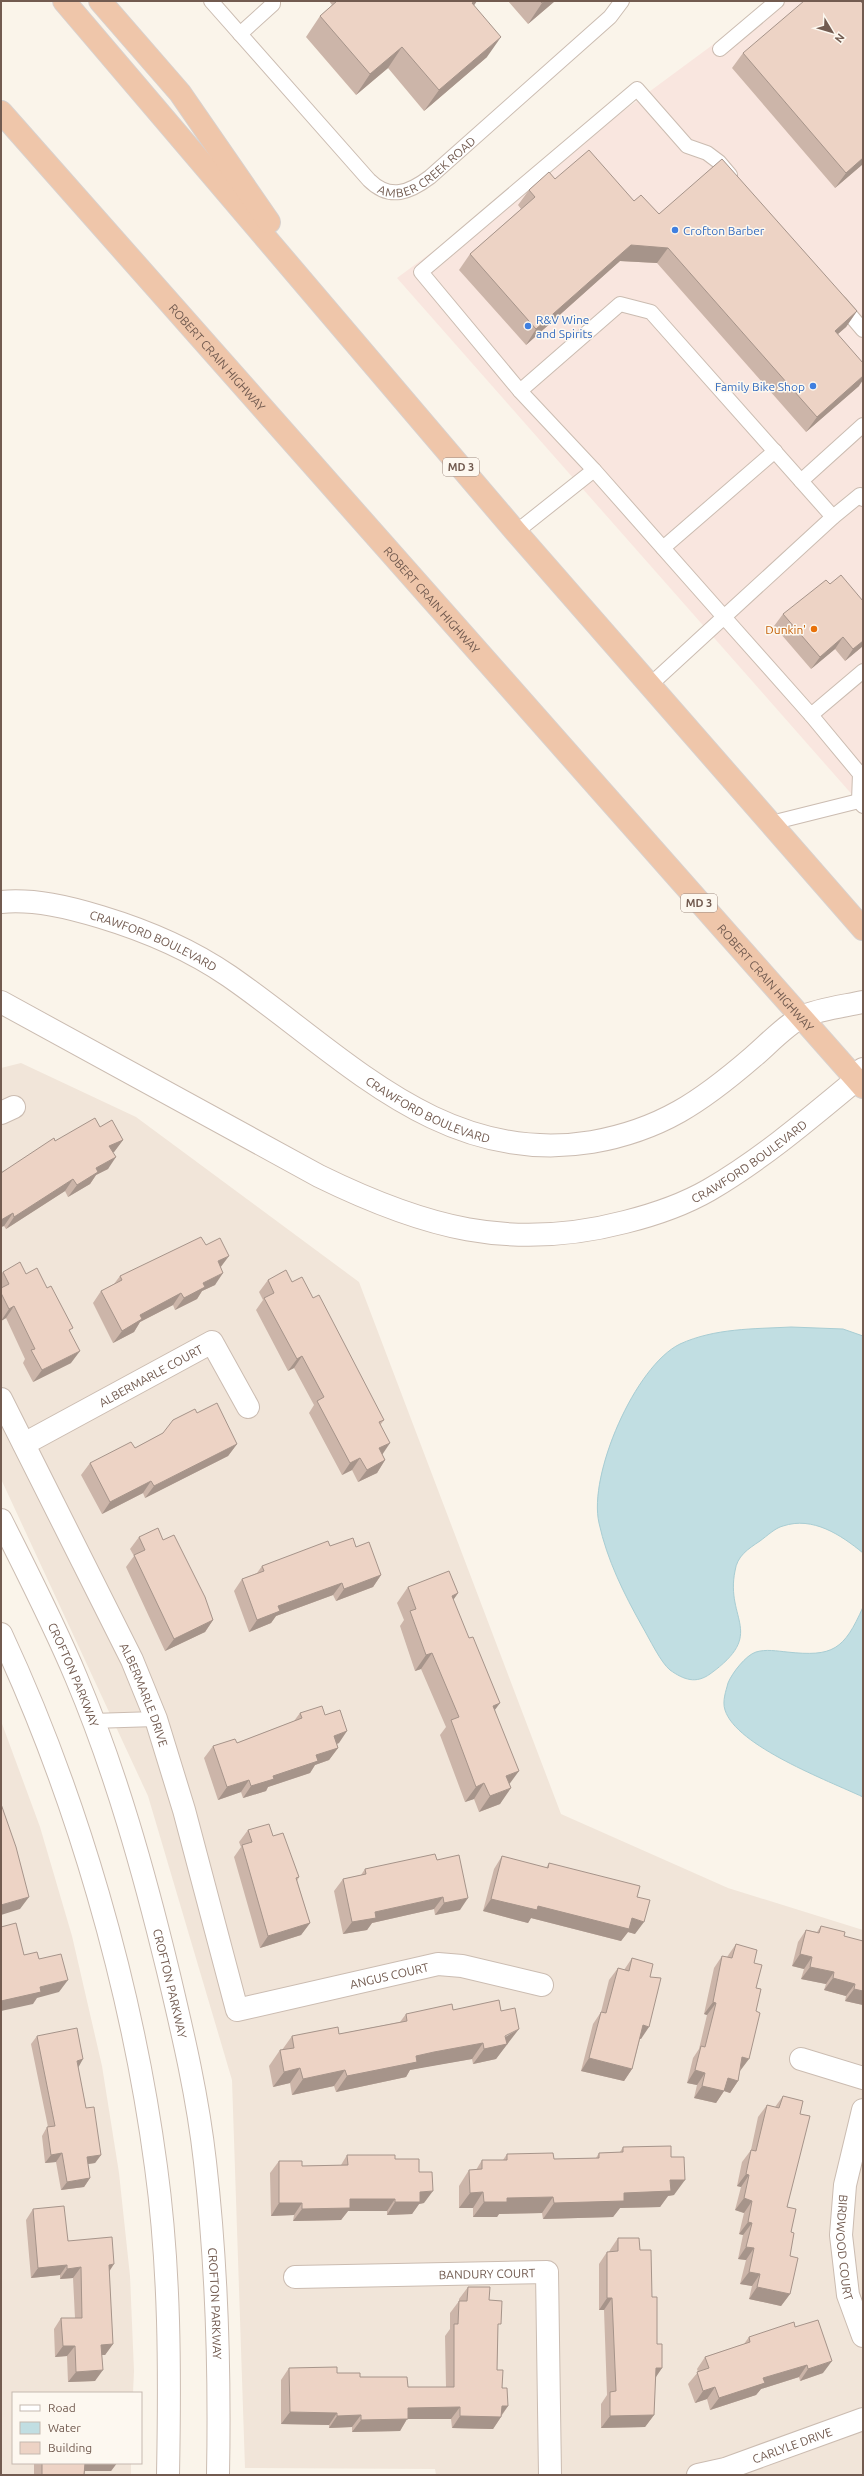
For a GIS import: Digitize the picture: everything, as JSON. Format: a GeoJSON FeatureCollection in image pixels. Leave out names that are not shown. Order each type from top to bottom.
{"type":"FeatureCollection","features":[{"type":"Feature","properties":{"kind":"highway","name":"MD 3"},"geometry":{"type":"LineString","coordinates":[[64,1],[516,532],[863,929]]}},
{"type":"Feature","properties":{"kind":"highway"},"geometry":{"type":"LineString","coordinates":[[100,1],[180,93],[332,315]]}},
{"type":"Feature","properties":{"kind":"highway","name":"ROBERT CRAIN HIGHWAY"},"geometry":{"type":"LineString","coordinates":[[1,112],[801,1017],[861,1079]]}},
{"type":"Feature","properties":{"kind":"street"},"geometry":{"type":"LineString","coordinates":[[1,895],[28,900]]}},
{"type":"Feature","properties":{"kind":"street","name":"CRAWFORD BOULEVARD"},"geometry":{"type":"LineString","coordinates":[[1,902],[28,900],[83,912],[129,926],[180,949],[226,974],[415,1110],[456,1129],[500,1142],[544,1145],[592,1142],[636,1132],[670,1119],[712,1092],[801,1017],[863,1002]]}},
{"type":"Feature","properties":{"kind":"street","name":"CRAWFORD BOULEVARD"},"geometry":{"type":"LineString","coordinates":[[7,1007],[319,1176],[364,1198],[423,1220],[480,1233],[536,1236],[585,1232],[656,1214],[708,1191],[765,1154],[861,1079]]}},
{"type":"Feature","properties":{"kind":"street","name":"ALBERMARLE COURT"},"geometry":{"type":"LineString","coordinates":[[24,1444],[212,1342],[248,1407]]}},
{"type":"Feature","properties":{"kind":"street","name":"ALBERMARLE DRIVE"},"geometry":{"type":"LineString","coordinates":[[1,1399],[132,1660],[156,1719],[188,1825],[236,2010]]}},
{"type":"Feature","properties":{"kind":"street","name":"CROFTON PARKWAY"},"geometry":{"type":"LineString","coordinates":[[1,1520],[76,1677],[119,1795],[152,1906],[185,2042],[202,2145],[215,2268],[220,2374],[218,2475]]}},
{"type":"Feature","properties":{"kind":"street"},"geometry":{"type":"LineString","coordinates":[[1,1634],[30,1697],[72,1810],[105,1919],[136,2052],[156,2167],[165,2272],[170,2374],[168,2475]]}},
{"type":"Feature","properties":{"kind":"street","name":"ANGUS COURT"},"geometry":{"type":"LineString","coordinates":[[236,2010],[438,1964],[462,1966],[542,1985]]}},
{"type":"Feature","properties":{"kind":"street"},"geometry":{"type":"LineString","coordinates":[[801,2059],[863,2078]]}},
{"type":"Feature","properties":{"kind":"street","name":"BIRDWOOD COURT"},"geometry":{"type":"LineString","coordinates":[[863,2110],[845,2185],[841,2235],[848,2295],[863,2336]]}},
{"type":"Feature","properties":{"kind":"street","name":"BANDURY COURT"},"geometry":{"type":"LineString","coordinates":[[295,2277],[547,2272],[550,2475]]}},
{"type":"Feature","properties":{"kind":"street","name":"CARLYLE DRIVE"},"geometry":{"type":"LineString","coordinates":[[698,2475],[725,2469],[863,2419]]}},
{"type":"Feature","properties":{"kind":"lane","name":"AMBER CREEK ROAD"},"geometry":{"type":"LineString","coordinates":[[211,1],[369,180],[377,188],[388,192],[400,192],[414,189],[430,177],[610,17],[622,1]]}},
{"type":"Feature","properties":{"kind":"lane"},"geometry":{"type":"LineString","coordinates":[[240,34],[274,4],[273,1]]}},
{"type":"Feature","properties":{"kind":"lane"},"geometry":{"type":"LineString","coordinates":[[720,49],[777,1]]}},
{"type":"Feature","properties":{"kind":"lane"},"geometry":{"type":"LineString","coordinates":[[740,186],[719,162],[707,153],[687,146],[637,88],[421,272],[520,391],[664,548],[862,773],[861,803],[771,823]]}},
{"type":"Feature","properties":{"kind":"lane"},"geometry":{"type":"LineString","coordinates":[[832,294],[863,330]]}},
{"type":"Feature","properties":{"kind":"lane"},"geometry":{"type":"LineString","coordinates":[[520,391],[620,304],[651,312],[833,517]]}},
{"type":"Feature","properties":{"kind":"lane"},"geometry":{"type":"LineString","coordinates":[[801,481],[863,425]]}},
{"type":"Feature","properties":{"kind":"lane"},"geometry":{"type":"LineString","coordinates":[[664,548],[775,451]]}},
{"type":"Feature","properties":{"kind":"lane"},"geometry":{"type":"LineString","coordinates":[[516,532],[594,470]]}},
{"type":"Feature","properties":{"kind":"lane"},"geometry":{"type":"LineString","coordinates":[[650,685],[833,517],[860,496],[863,499]]}},
{"type":"Feature","properties":{"kind":"lane"},"geometry":{"type":"LineString","coordinates":[[812,715],[863,671]]}},
{"type":"Feature","properties":{"kind":"lane"},"geometry":{"type":"LineString","coordinates":[[92,1721],[156,1719]]}},
{"type":"Feature","properties":{"kind":"shaded area"},"geometry":{"type":"Polygon","coordinates":[[[772,1],[863,1],[863,807],[397,278],[772,1]]]}},
{"type":"Feature","properties":{"kind":"shaded area"},"geometry":{"type":"Polygon","coordinates":[[[21,1063],[136,1117],[359,1282],[561,1814],[728,1888],[863,1930],[863,2475],[436,2475],[435,2469],[245,2468],[232,2080],[148,1796],[1,1479],[1,1068],[21,1063]]]}},
{"type":"Feature","properties":{"kind":"shaded area"},"geometry":{"type":"Polygon","coordinates":[[[1,1721],[40,1827],[72,1936],[102,2066],[119,2173],[130,2276],[134,2371],[133,2392],[12,2392],[12,2464],[131,2464],[131,2475],[1,2475],[1,1721]]]}},
{"type":"Feature","properties":{"kind":"water"},"geometry":{"type":"Polygon","coordinates":[[[791,1327],[843,1329],[863,1336],[863,1553],[836,1534],[816,1525],[805,1523],[794,1524],[783,1526],[774,1530],[744,1553],[736,1566],[733,1588],[740,1626],[740,1636],[737,1648],[727,1660],[710,1674],[700,1679],[690,1680],[680,1676],[666,1667],[635,1614],[611,1563],[602,1537],[597,1502],[608,1451],[618,1424],[647,1374],[663,1356],[680,1344],[721,1332],[791,1327]]]}},
{"type":"Feature","properties":{"kind":"water"},"geometry":{"type":"Polygon","coordinates":[[[863,1607],[863,1797],[785,1761],[746,1737],[733,1723],[725,1710],[724,1700],[730,1679],[740,1665],[752,1654],[768,1650],[816,1653],[835,1648],[850,1633],[863,1607]]]}},
{"type":"Feature","properties":{"kind":"building"},"geometry":{"type":"Polygon","coordinates":[[[337,1],[475,1],[472,3],[501,37],[439,90],[402,47],[370,74],[320,16],[337,1]]]}},
{"type":"Feature","properties":{"kind":"building"},"geometry":{"type":"Polygon","coordinates":[[[804,1],[860,1],[863,4],[863,158],[846,173],[743,53],[804,1]]]}},
{"type":"Feature","properties":{"kind":"building"},"geometry":{"type":"Polygon","coordinates":[[[589,150],[634,201],[641,195],[659,214],[722,159],[857,311],[835,331],[863,363],[863,376],[817,417],[668,248],[631,245],[536,329],[470,254],[535,197],[529,190],[549,172],[555,179],[589,150]]]}},
{"type":"Feature","properties":{"kind":"building","name":"Dunkin'"},"geometry":{"type":"Polygon","coordinates":[[[841,575],[863,601],[863,641],[853,649],[843,637],[820,657],[783,614],[826,580],[830,584],[841,575]]]}},
{"type":"Feature","properties":{"kind":"building"},"geometry":{"type":"Polygon","coordinates":[[[95,1118],[100,1127],[112,1120],[123,1140],[109,1146],[116,1157],[96,1168],[98,1172],[77,1185],[73,1179],[14,1217],[13,1213],[1,1220],[1,1173],[54,1138],[55,1141],[95,1118]]]}},
{"type":"Feature","properties":{"kind":"building"},"geometry":{"type":"Polygon","coordinates":[[[201,1237],[206,1245],[220,1238],[229,1256],[218,1261],[223,1273],[203,1283],[205,1287],[184,1298],[181,1293],[140,1315],[142,1319],[122,1331],[101,1291],[122,1280],[120,1276],[201,1237]]]}},
{"type":"Feature","properties":{"kind":"building"},"geometry":{"type":"Polygon","coordinates":[[[20,1262],[26,1274],[37,1268],[47,1288],[51,1286],[73,1328],[69,1330],[80,1351],[42,1370],[31,1350],[35,1349],[14,1306],[9,1309],[1,1293],[1,1288],[9,1284],[3,1272],[20,1262]]]}},
{"type":"Feature","properties":{"kind":"building"},"geometry":{"type":"Polygon","coordinates":[[[286,1270],[292,1282],[302,1277],[313,1298],[319,1295],[384,1420],[379,1422],[390,1443],[379,1448],[385,1460],[367,1470],[360,1458],[350,1463],[317,1401],[324,1397],[302,1356],[297,1359],[264,1298],[274,1293],[268,1280],[286,1270]]]}},
{"type":"Feature","properties":{"kind":"building"},"geometry":{"type":"Polygon","coordinates":[[[217,1403],[237,1444],[154,1486],[151,1481],[110,1502],[90,1463],[131,1442],[135,1448],[163,1433],[173,1420],[195,1409],[197,1413],[217,1403]]]}},
{"type":"Feature","properties":{"kind":"building"},"geometry":{"type":"Polygon","coordinates":[[[158,1528],[163,1540],[174,1535],[205,1597],[213,1620],[174,1639],[134,1555],[145,1550],[139,1537],[158,1528]]]}},
{"type":"Feature","properties":{"kind":"building"},"geometry":{"type":"Polygon","coordinates":[[[353,1538],[356,1547],[369,1542],[381,1575],[344,1589],[342,1583],[278,1606],[280,1611],[257,1620],[242,1579],[264,1571],[262,1566],[328,1541],[330,1546],[353,1538]]]}},
{"type":"Feature","properties":{"kind":"building"},"geometry":{"type":"Polygon","coordinates":[[[449,1571],[458,1593],[452,1596],[469,1638],[473,1637],[500,1703],[493,1706],[519,1771],[506,1776],[511,1788],[490,1796],[484,1783],[476,1787],[451,1720],[459,1717],[432,1653],[426,1655],[410,1611],[416,1609],[408,1587],[449,1571]]]}},
{"type":"Feature","properties":{"kind":"building"},"geometry":{"type":"Polygon","coordinates":[[[322,1706],[325,1715],[340,1710],[347,1731],[334,1736],[338,1748],[316,1755],[318,1761],[273,1776],[274,1779],[251,1786],[249,1780],[227,1787],[213,1746],[235,1739],[237,1743],[302,1718],[300,1713],[322,1706]]]}},
{"type":"Feature","properties":{"kind":"building"},"geometry":{"type":"Polygon","coordinates":[[[1,1804],[16,1847],[29,1897],[1,1905],[1,1804]]]}},
{"type":"Feature","properties":{"kind":"building"},"geometry":{"type":"Polygon","coordinates":[[[269,1824],[273,1836],[283,1833],[299,1877],[296,1878],[310,1923],[268,1936],[242,1845],[252,1842],[248,1830],[269,1824]]]}},
{"type":"Feature","properties":{"kind":"building"},"geometry":{"type":"Polygon","coordinates":[[[435,1854],[437,1860],[459,1855],[468,1898],[444,1903],[443,1897],[375,1912],[376,1918],[352,1922],[343,1879],[366,1874],[365,1869],[435,1854]]]}},
{"type":"Feature","properties":{"kind":"building"},"geometry":{"type":"Polygon","coordinates":[[[502,1856],[548,1868],[549,1863],[640,1886],[637,1897],[650,1900],[644,1922],[632,1918],[629,1929],[538,1906],[537,1910],[491,1899],[502,1856]]]}},
{"type":"Feature","properties":{"kind":"building"},"geometry":{"type":"Polygon","coordinates":[[[16,1923],[24,1955],[37,1952],[39,1959],[61,1954],[68,1980],[40,1987],[41,1992],[1,2001],[1,1927],[16,1923]]]}},
{"type":"Feature","properties":{"kind":"building"},"geometry":{"type":"Polygon","coordinates":[[[821,1926],[845,1932],[844,1936],[863,1941],[863,1991],[854,1989],[855,1984],[833,1978],[834,1972],[810,1967],[812,1957],[800,1954],[806,1930],[819,1933],[821,1926]]]}},
{"type":"Feature","properties":{"kind":"building"},"geometry":{"type":"Polygon","coordinates":[[[736,1944],[757,1950],[754,1963],[762,1965],[756,1988],[761,1989],[756,2011],[760,2013],[749,2059],[742,2057],[738,2081],[728,2078],[724,2091],[702,2086],[705,2073],[695,2070],[701,2046],[705,2047],[716,2003],[713,2002],[722,1956],[732,1958],[736,1944]]]}},
{"type":"Feature","properties":{"kind":"building"},"geometry":{"type":"Polygon","coordinates":[[[632,1958],[653,1964],[650,1977],[661,1978],[649,2027],[643,2025],[632,2069],[589,2058],[601,2012],[606,2013],[618,1968],[629,1971],[632,1958]]]}},
{"type":"Feature","properties":{"kind":"building"},"geometry":{"type":"Polygon","coordinates":[[[499,2000],[501,2011],[515,2008],[519,2029],[505,2036],[507,2044],[484,2049],[483,2043],[434,2052],[416,2056],[417,2062],[347,2076],[345,2070],[303,2079],[300,2068],[284,2072],[280,2050],[294,2048],[292,2036],[338,2027],[339,2034],[407,2021],[406,2014],[452,2004],[453,2010],[499,2000]]]}},
{"type":"Feature","properties":{"kind":"building"},"geometry":{"type":"Polygon","coordinates":[[[77,2028],[83,2059],[77,2061],[86,2108],[94,2107],[101,2155],[87,2157],[90,2178],[67,2182],[62,2153],[51,2155],[47,2127],[55,2126],[37,2036],[77,2028]]]}},
{"type":"Feature","properties":{"kind":"building"},"geometry":{"type":"Polygon","coordinates":[[[783,2096],[803,2101],[800,2114],[810,2116],[787,2207],[796,2209],[791,2232],[794,2233],[790,2256],[798,2258],[790,2294],[757,2287],[760,2274],[749,2272],[754,2248],[746,2247],[752,2223],[748,2222],[752,2201],[744,2198],[749,2175],[746,2174],[751,2150],[756,2151],[767,2105],[779,2108],[783,2096]]]}},
{"type":"Feature","properties":{"kind":"building"},"geometry":{"type":"Polygon","coordinates":[[[671,2146],[671,2157],[684,2157],[685,2180],[670,2180],[671,2191],[624,2193],[624,2201],[554,2203],[553,2197],[507,2198],[507,2202],[484,2202],[483,2192],[470,2193],[469,2170],[482,2169],[482,2160],[507,2160],[507,2154],[553,2153],[554,2159],[599,2158],[599,2153],[623,2152],[623,2147],[671,2146]]]}},
{"type":"Feature","properties":{"kind":"building"},"geometry":{"type":"Polygon","coordinates":[[[347,2155],[395,2155],[395,2159],[419,2159],[419,2172],[432,2172],[433,2191],[420,2192],[420,2202],[395,2202],[395,2199],[350,2199],[350,2208],[302,2209],[302,2203],[279,2203],[279,2161],[302,2161],[302,2166],[348,2165],[347,2155]]]}},
{"type":"Feature","properties":{"kind":"building"},"geometry":{"type":"Polygon","coordinates":[[[64,2206],[68,2241],[112,2237],[114,2264],[109,2265],[113,2344],[101,2345],[103,2370],[76,2372],[75,2346],[63,2346],[61,2318],[82,2318],[81,2267],[67,2269],[67,2265],[38,2268],[33,2209],[64,2206]]]}},
{"type":"Feature","properties":{"kind":"building"},"geometry":{"type":"Polygon","coordinates":[[[618,2238],[639,2238],[640,2250],[651,2250],[652,2297],[657,2297],[657,2344],[662,2344],[662,2368],[656,2368],[654,2415],[610,2416],[610,2392],[616,2391],[612,2298],[607,2298],[607,2252],[618,2251],[618,2238]]]}},
{"type":"Feature","properties":{"kind":"building"},"geometry":{"type":"Polygon","coordinates":[[[468,2287],[490,2287],[489,2300],[502,2301],[501,2324],[498,2324],[497,2370],[503,2370],[502,2388],[507,2388],[508,2406],[502,2406],[501,2417],[460,2416],[460,2407],[408,2408],[408,2419],[361,2420],[361,2415],[337,2416],[337,2413],[290,2412],[289,2368],[337,2367],[337,2373],[360,2373],[360,2377],[407,2377],[408,2387],[454,2387],[454,2324],[458,2324],[459,2301],[467,2301],[468,2287]]]}},
{"type":"Feature","properties":{"kind":"building"},"geometry":{"type":"Polygon","coordinates":[[[818,2320],[832,2361],[808,2369],[807,2365],[763,2378],[765,2383],[719,2398],[715,2387],[703,2391],[697,2372],[709,2368],[705,2357],[750,2342],[749,2337],[794,2322],[795,2327],[818,2320]]]}},
{"type":"Feature","properties":{"kind":"building"},"geometry":{"type":"Polygon","coordinates":[[[42,2464],[85,2464],[84,2475],[42,2475],[42,2464]]]}},
{"type":"Feature","properties":{"kind":"place","name":"Crofton Barber"},"geometry":{"type":"Point","coordinates":[675,230]}},
{"type":"Feature","properties":{"kind":"place","name":"R&V Wine and Spirits"},"geometry":{"type":"Point","coordinates":[528,326]}},
{"type":"Feature","properties":{"kind":"place","name":"Family Bike Shop"},"geometry":{"type":"Point","coordinates":[813,386]}},
{"type":"Feature","properties":{"kind":"place","name":"Dunkin'"},"geometry":{"type":"Point","coordinates":[814,629]}}]}
